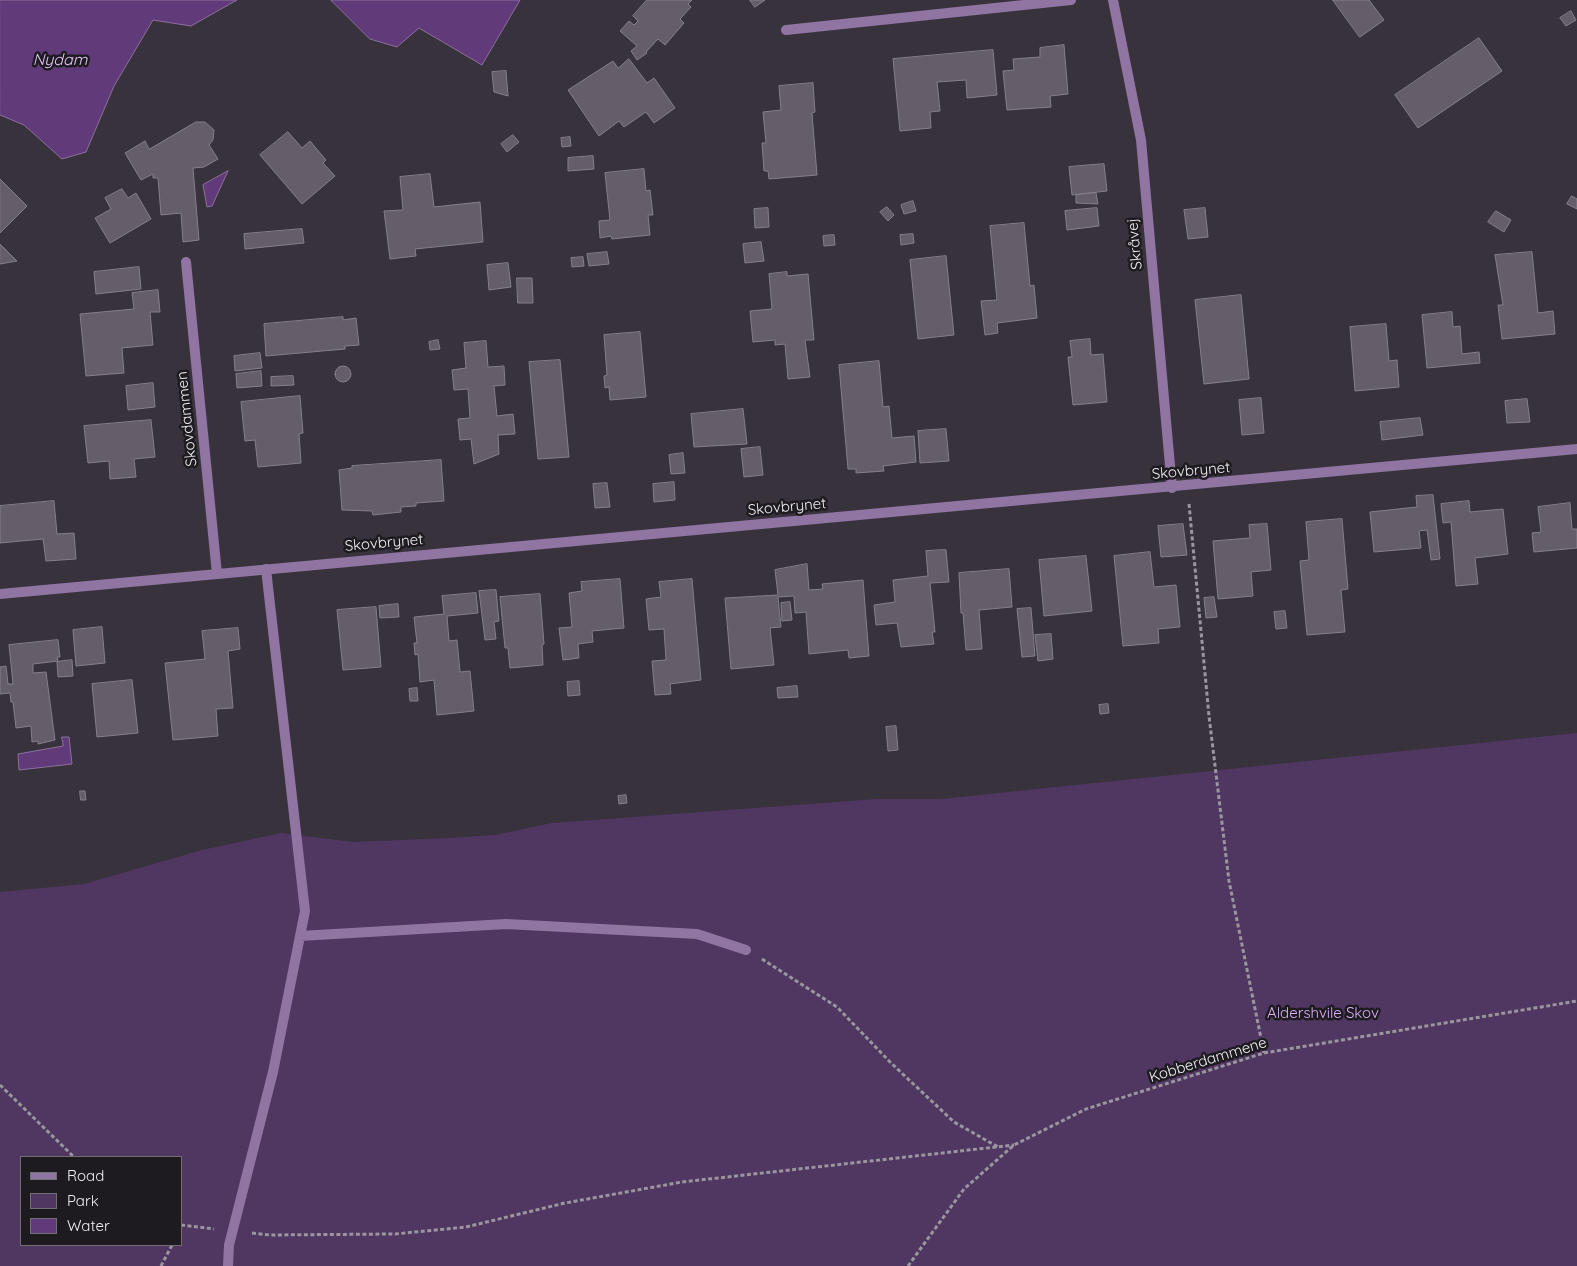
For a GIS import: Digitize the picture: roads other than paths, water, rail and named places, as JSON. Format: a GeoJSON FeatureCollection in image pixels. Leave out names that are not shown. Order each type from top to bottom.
{"type":"FeatureCollection","features":[{"type":"Feature","properties":{"kind":"street"},"geometry":{"type":"LineString","coordinates":[[786,30],[1071,0]]}},
{"type":"Feature","properties":{"kind":"street","name":"Skråvej"},"geometry":{"type":"LineString","coordinates":[[1113,0],[1141,140],[1172,488]]}},
{"type":"Feature","properties":{"kind":"street","name":"Skovdammen"},"geometry":{"type":"LineString","coordinates":[[186,262],[218,574]]}},
{"type":"Feature","properties":{"kind":"street","name":"Skovbrynet"},"geometry":{"type":"LineString","coordinates":[[0,594],[1172,488],[1577,449]]}},
{"type":"Feature","properties":{"kind":"street"},"geometry":{"type":"LineString","coordinates":[[228,1266],[232,1231],[273,1072],[305,911],[266,569]]}},
{"type":"Feature","properties":{"kind":"street"},"geometry":{"type":"LineString","coordinates":[[300,936],[506,924],[697,934],[746,950]]}},
{"type":"Feature","properties":{"kind":"water","name":"Nydam"},"geometry":{"type":"Polygon","coordinates":[[[0,0],[237,0],[191,26],[153,20],[114,86],[86,152],[62,159],[24,125],[0,115],[0,0]]]}},
{"type":"Feature","properties":{"kind":"water"},"geometry":{"type":"Polygon","coordinates":[[[331,0],[520,0],[482,65],[419,28],[397,47],[370,39],[331,0]]]}},
{"type":"Feature","properties":{"kind":"water"},"geometry":{"type":"Polygon","coordinates":[[[228,171],[212,206],[207,207],[203,185],[228,171]]]}},
{"type":"Feature","properties":{"kind":"water"},"geometry":{"type":"Polygon","coordinates":[[[62,737],[69,737],[72,764],[19,770],[18,754],[63,746],[62,737]]]}},
{"type":"Feature","properties":{"kind":"park label","name":"Aldershvile Skov"},"geometry":{"type":"Point","coordinates":[1323,1013]}}]}
